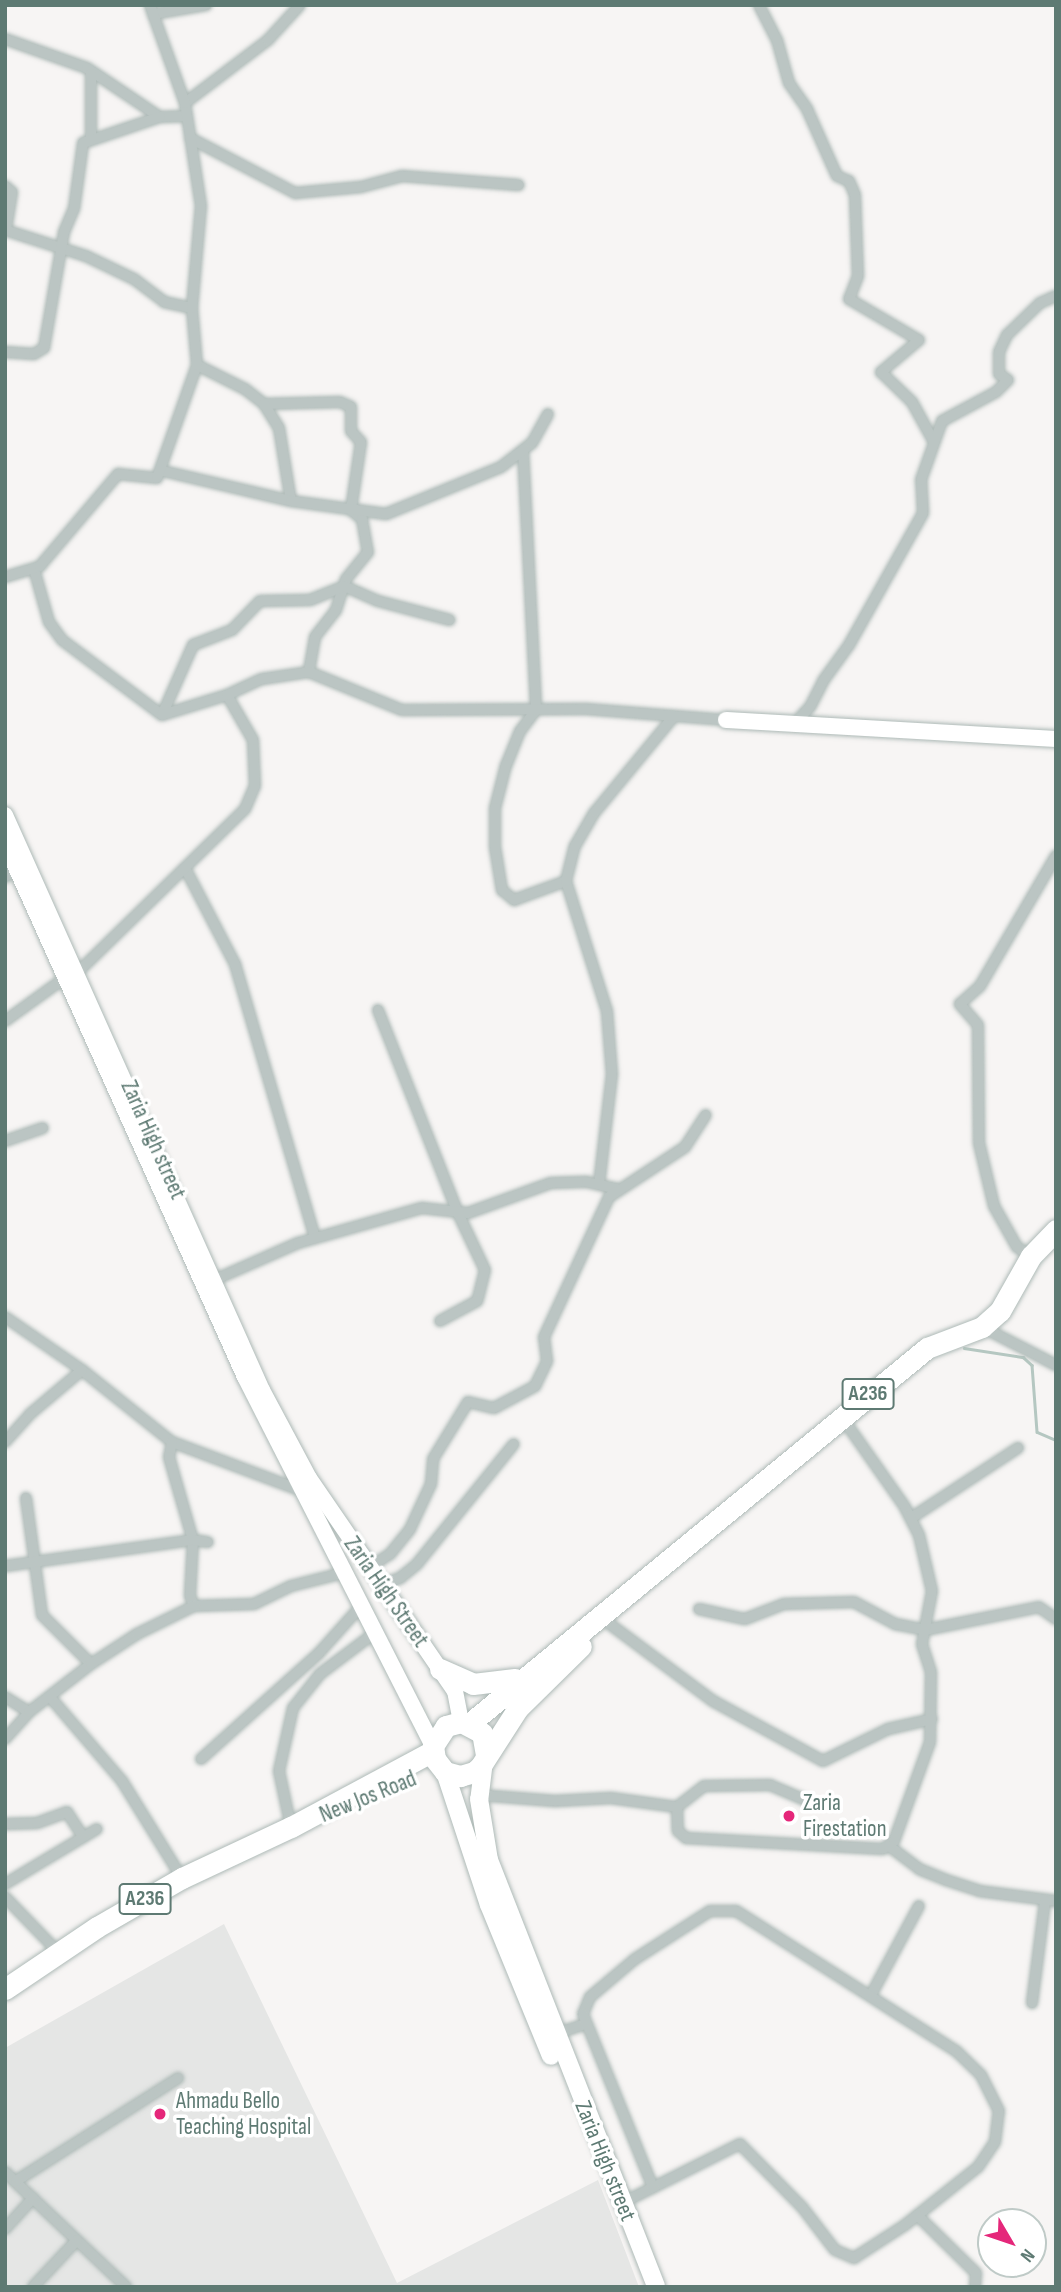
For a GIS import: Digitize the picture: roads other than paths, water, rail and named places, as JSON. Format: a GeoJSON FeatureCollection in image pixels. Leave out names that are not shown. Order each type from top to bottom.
{"type":"FeatureCollection","features":[{"type":"Feature","properties":{"kind":"highway","name":"A236"},"geometry":{"type":"LineString","coordinates":[[433,1748],[446,1726],[465,1723],[670,1559],[841,1415],[927,1348],[982,1327],[1000,1311],[1031,1256],[1056,1230]]}},
{"type":"Feature","properties":{"kind":"highway","name":"A236"},"geometry":{"type":"LineString","coordinates":[[444,1771],[467,1775],[485,1758],[518,1708],[670,1559]]}},
{"type":"Feature","properties":{"kind":"highway"},"geometry":{"type":"LineString","coordinates":[[440,1669],[463,1682],[484,1685],[506,1682],[535,1667]]}},
{"type":"Feature","properties":{"kind":"highway"},"geometry":{"type":"LineString","coordinates":[[465,1723],[485,1740],[485,1758]]}},
{"type":"Feature","properties":{"kind":"highway"},"geometry":{"type":"LineString","coordinates":[[433,1748],[444,1771]]}},
{"type":"Feature","properties":{"kind":"highway","name":"New Jos Road"},"geometry":{"type":"LineString","coordinates":[[292,1826],[433,1748]]}},
{"type":"Feature","properties":{"kind":"highway","name":"New Jos Road"},"geometry":{"type":"LineString","coordinates":[[5,1989],[183,1878],[292,1826],[397,1783],[444,1771]]}},
{"type":"Feature","properties":{"kind":"main road"},"geometry":{"type":"LineString","coordinates":[[719,719],[1055,740]]}},
{"type":"Feature","properties":{"kind":"main road","name":"Zaria High street"},"geometry":{"type":"LineString","coordinates":[[5,815],[245,1377],[300,1490]]}},
{"type":"Feature","properties":{"kind":"main road","name":"Zaria High street"},"geometry":{"type":"LineString","coordinates":[[5,843],[11,873],[72,975],[301,1464]]}},
{"type":"Feature","properties":{"kind":"main road","name":"Zaria High Street"},"geometry":{"type":"LineString","coordinates":[[301,1464],[460,1700],[465,1723]]}},
{"type":"Feature","properties":{"kind":"main road","name":"Zaria High Street"},"geometry":{"type":"LineString","coordinates":[[300,1490],[433,1748]]}},
{"type":"Feature","properties":{"kind":"main road"},"geometry":{"type":"LineString","coordinates":[[485,1758],[479,1795],[489,1860],[550,2038]]}},
{"type":"Feature","properties":{"kind":"main road"},"geometry":{"type":"LineString","coordinates":[[444,1771],[489,1905],[550,2038]]}},
{"type":"Feature","properties":{"kind":"main road","name":"Zaria High street"},"geometry":{"type":"LineString","coordinates":[[550,2038],[656,2287]]}},
{"type":"Feature","properties":{"kind":"main road","name":"Zaria High street"},"geometry":{"type":"LineString","coordinates":[[550,2038],[643,2287]]}},
{"type":"Feature","properties":{"kind":"street"},"geometry":{"type":"LineString","coordinates":[[163,471],[197,365],[192,308],[201,227],[185,103],[151,10],[206,5]]}},
{"type":"Feature","properties":{"kind":"street"},"geometry":{"type":"LineString","coordinates":[[185,103],[261,47],[300,5]]}},
{"type":"Feature","properties":{"kind":"street"},"geometry":{"type":"LineString","coordinates":[[759,5],[777,40],[789,83],[837,176],[849,181],[855,195],[858,276],[849,299],[919,340],[881,372],[914,403],[934,442]]}},
{"type":"Feature","properties":{"kind":"street"},"geometry":{"type":"LineString","coordinates":[[5,39],[87,68],[92,74],[160,117]]}},
{"type":"Feature","properties":{"kind":"street"},"geometry":{"type":"LineString","coordinates":[[91,138],[92,74]]}},
{"type":"Feature","properties":{"kind":"street"},"geometry":{"type":"LineString","coordinates":[[5,352],[34,354],[44,348],[61,247],[74,209],[83,143],[91,138],[160,117],[187,116]]}},
{"type":"Feature","properties":{"kind":"street"},"geometry":{"type":"LineString","coordinates":[[190,138],[295,193],[361,187],[402,176],[519,185]]}},
{"type":"Feature","properties":{"kind":"street"},"geometry":{"type":"LineString","coordinates":[[5,186],[12,192],[6,230],[61,247],[134,279],[164,302],[192,308]]}},
{"type":"Feature","properties":{"kind":"street"},"geometry":{"type":"LineString","coordinates":[[794,724],[810,707],[923,513],[921,480],[946,417],[996,392],[1008,380],[999,374],[999,352],[1007,335],[1040,303],[1056,296]]}},
{"type":"Feature","properties":{"kind":"street"},"geometry":{"type":"LineString","coordinates":[[197,365],[245,389],[264,404],[279,428],[291,501]]}},
{"type":"Feature","properties":{"kind":"street"},"geometry":{"type":"LineString","coordinates":[[264,404],[340,402],[351,407],[351,431],[361,442],[351,510]]}},
{"type":"Feature","properties":{"kind":"street"},"geometry":{"type":"LineString","coordinates":[[5,577],[34,569],[118,474],[147,479],[163,471],[291,501],[386,514],[408,508],[501,467],[523,450],[548,414]]}},
{"type":"Feature","properties":{"kind":"street"},"geometry":{"type":"LineString","coordinates":[[523,450],[536,710],[520,731],[495,808],[502,890],[514,900],[566,881]]}},
{"type":"Feature","properties":{"kind":"street"},"geometry":{"type":"LineString","coordinates":[[309,672],[315,637],[336,610],[344,586],[368,552],[362,519],[351,510]]}},
{"type":"Feature","properties":{"kind":"street"},"geometry":{"type":"LineString","coordinates":[[34,569],[49,622],[62,639],[162,715]]}},
{"type":"Feature","properties":{"kind":"street"},"geometry":{"type":"LineString","coordinates":[[162,715],[193,645],[232,630],[260,601],[310,600],[344,586],[378,601],[450,620]]}},
{"type":"Feature","properties":{"kind":"street"},"geometry":{"type":"LineString","coordinates":[[162,715],[227,695],[262,679],[309,672],[395,709],[536,710],[719,719]]}},
{"type":"Feature","properties":{"kind":"street"},"geometry":{"type":"LineString","coordinates":[[5,1021],[72,975],[245,809],[255,786],[253,740],[227,695]]}},
{"type":"Feature","properties":{"kind":"street"},"geometry":{"type":"LineString","coordinates":[[810,707],[812,724]]}},
{"type":"Feature","properties":{"kind":"street"},"geometry":{"type":"LineString","coordinates":[[599,1184],[612,1074],[607,1011],[566,881],[575,846],[595,812],[674,716]]}},
{"type":"Feature","properties":{"kind":"street"},"geometry":{"type":"LineString","coordinates":[[1031,1256],[1017,1247],[993,1206],[979,1150],[975,1079],[980,1034],[976,1021],[960,1003],[980,986],[1056,856]]}},
{"type":"Feature","properties":{"kind":"street"},"geometry":{"type":"LineString","coordinates":[[185,868],[234,964],[315,1238]]}},
{"type":"Feature","properties":{"kind":"street"},"geometry":{"type":"LineString","coordinates":[[378,1010],[458,1213],[485,1270],[477,1301],[440,1321]]}},
{"type":"Feature","properties":{"kind":"street"},"geometry":{"type":"LineString","coordinates":[[370,1567],[390,1554],[410,1529],[431,1484],[433,1459],[468,1402],[494,1408],[535,1386],[547,1361],[544,1336],[617,1189],[685,1147],[706,1115]]}},
{"type":"Feature","properties":{"kind":"street"},"geometry":{"type":"LineString","coordinates":[[5,1141],[43,1128]]}},
{"type":"Feature","properties":{"kind":"street"},"geometry":{"type":"LineString","coordinates":[[214,1280],[315,1238],[422,1208],[458,1213],[495,1205],[551,1183],[599,1184],[617,1189]]}},
{"type":"Feature","properties":{"kind":"street"},"geometry":{"type":"LineString","coordinates":[[5,1317],[82,1370],[172,1442],[300,1490]]}},
{"type":"Feature","properties":{"kind":"street"},"geometry":{"type":"LineString","coordinates":[[982,1327],[1056,1365]]}},
{"type":"Feature","properties":{"kind":"street"},"geometry":{"type":"LineString","coordinates":[[5,1442],[82,1370]]}},
{"type":"Feature","properties":{"kind":"street"},"geometry":{"type":"LineString","coordinates":[[841,1415],[911,1518],[919,1535],[932,1591],[925,1630],[932,1719],[923,1763],[888,1846]]}},
{"type":"Feature","properties":{"kind":"street"},"geometry":{"type":"LineString","coordinates":[[172,1442],[171,1464],[193,1540],[190,1596],[194,1606]]}},
{"type":"Feature","properties":{"kind":"street"},"geometry":{"type":"LineString","coordinates":[[382,1584],[400,1578],[417,1564],[514,1444]]}},
{"type":"Feature","properties":{"kind":"street"},"geometry":{"type":"LineString","coordinates":[[911,1518],[1018,1448]]}},
{"type":"Feature","properties":{"kind":"street"},"geometry":{"type":"LineString","coordinates":[[26,1498],[42,1615],[91,1664]]}},
{"type":"Feature","properties":{"kind":"street"},"geometry":{"type":"LineString","coordinates":[[5,1566],[193,1540],[208,1542]]}},
{"type":"Feature","properties":{"kind":"street"},"geometry":{"type":"LineString","coordinates":[[5,1739],[29,1712],[91,1664],[137,1634],[194,1606],[254,1604],[291,1586],[343,1573]]}},
{"type":"Feature","properties":{"kind":"street"},"geometry":{"type":"LineString","coordinates":[[699,1609],[745,1619],[784,1604],[854,1602],[895,1624],[925,1630],[1039,1606],[1056,1619]]}},
{"type":"Feature","properties":{"kind":"street"},"geometry":{"type":"LineString","coordinates":[[201,1759],[319,1653],[360,1607]]}},
{"type":"Feature","properties":{"kind":"street"},"geometry":{"type":"LineString","coordinates":[[607,1622],[713,1701],[823,1761],[888,1729],[932,1719]]}},
{"type":"Feature","properties":{"kind":"street"},"geometry":{"type":"LineString","coordinates":[[292,1826],[279,1771],[293,1708],[320,1674],[373,1634]]}},
{"type":"Feature","properties":{"kind":"street"},"geometry":{"type":"LineString","coordinates":[[50,1696],[122,1781],[183,1878]]}},
{"type":"Feature","properties":{"kind":"street"},"geometry":{"type":"LineString","coordinates":[[5,1697],[29,1712]]}},
{"type":"Feature","properties":{"kind":"street"},"geometry":{"type":"LineString","coordinates":[[479,1795],[555,1801],[611,1798],[677,1807],[704,1786],[770,1785],[810,1802]]}},
{"type":"Feature","properties":{"kind":"street"},"geometry":{"type":"LineString","coordinates":[[677,1807],[678,1831],[685,1838],[888,1846],[919,1869],[946,1880],[979,1891],[1050,1901],[1032,2003]]}},
{"type":"Feature","properties":{"kind":"street"},"geometry":{"type":"LineString","coordinates":[[5,1824],[37,1823],[67,1812],[83,1838]]}},
{"type":"Feature","properties":{"kind":"street"},"geometry":{"type":"LineString","coordinates":[[5,1884],[97,1829]]}},
{"type":"Feature","properties":{"kind":"street"},"geometry":{"type":"LineString","coordinates":[[5,1897],[60,1953]]}},
{"type":"Feature","properties":{"kind":"street"},"geometry":{"type":"LineString","coordinates":[[872,1995],[919,1906]]}},
{"type":"Feature","properties":{"kind":"street"},"geometry":{"type":"LineString","coordinates":[[622,2203],[740,2144],[754,2154],[845,2257],[863,2255],[918,2215],[989,2153],[999,2128],[999,2111],[970,2062],[872,1995],[726,1908],[710,1911],[635,1959],[590,1997],[583,2014],[653,2187]]}},
{"type":"Feature","properties":{"kind":"street"},"geometry":{"type":"LineString","coordinates":[[550,2038],[585,2024]]}},
{"type":"Feature","properties":{"kind":"street"},"geometry":{"type":"LineString","coordinates":[[16,2181],[178,2078]]}},
{"type":"Feature","properties":{"kind":"street"},"geometry":{"type":"LineString","coordinates":[[5,2172],[126,2287]]}},
{"type":"Feature","properties":{"kind":"street"},"geometry":{"type":"LineString","coordinates":[[5,2229],[33,2198]]}},
{"type":"Feature","properties":{"kind":"street"},"geometry":{"type":"LineString","coordinates":[[918,2215],[976,2273],[975,2287]]}},
{"type":"Feature","properties":{"kind":"street"},"geometry":{"type":"LineString","coordinates":[[33,2287],[77,2239]]}},
{"type":"Feature","properties":{"kind":"waterway"},"geometry":{"type":"LineString","coordinates":[[964,1348],[1023,1357],[1032,1365],[1037,1432],[1056,1440]]}},
{"type":"Feature","properties":{"kind":"place","name":"Zaria Firestation"},"geometry":{"type":"Point","coordinates":[789,1816]}},
{"type":"Feature","properties":{"kind":"place","name":"Ahmadu Bello Teaching Hospital"},"geometry":{"type":"Point","coordinates":[160,2114]}}]}
